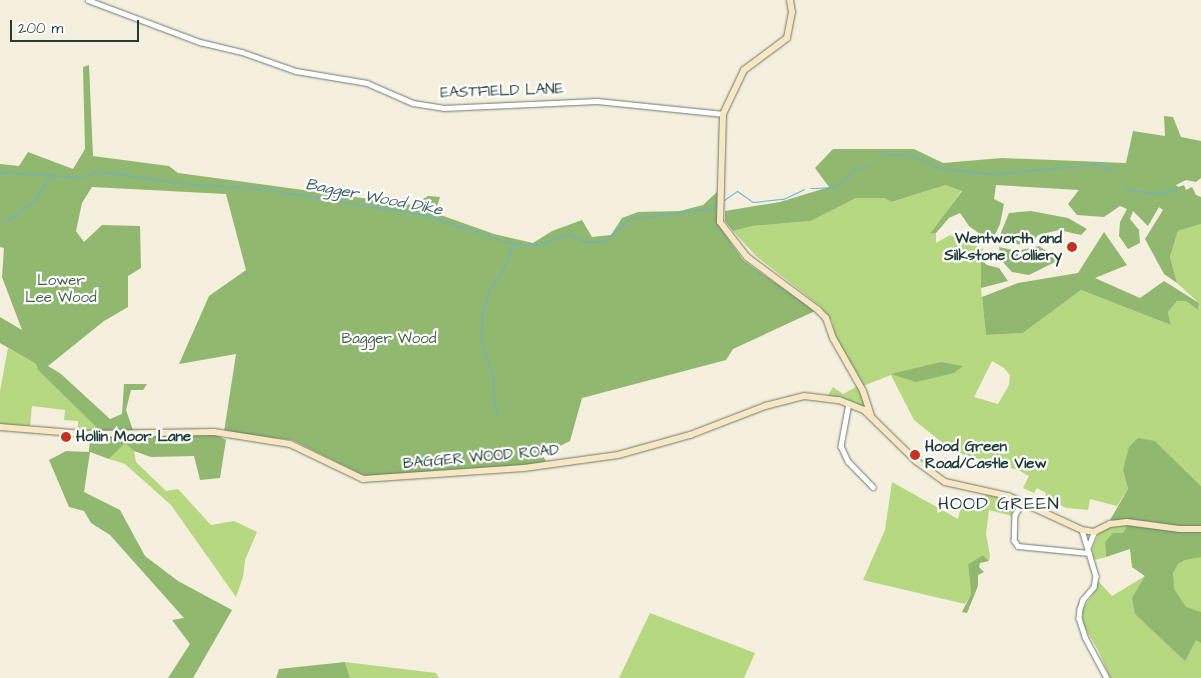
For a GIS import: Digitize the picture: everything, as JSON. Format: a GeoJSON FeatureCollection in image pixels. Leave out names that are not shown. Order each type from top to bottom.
{"type":"FeatureCollection","features":[{"type":"Feature","properties":{"kind":"street","name":"EASTFIELD LANE"},"geometry":{"type":"LineString","coordinates":[[88,0],[200,42],[242,52],[296,71],[366,83],[413,103],[443,108],[597,101],[724,114]]}},
{"type":"Feature","properties":{"kind":"street"},"geometry":{"type":"LineString","coordinates":[[790,0],[792,12],[788,38],[744,70],[724,114],[720,222],[742,251],[826,318],[832,338],[864,391],[871,414]]}},
{"type":"Feature","properties":{"kind":"street","name":"BAGGER WOOD ROAD"},"geometry":{"type":"LineString","coordinates":[[0,427],[85,434],[214,432],[290,444],[363,479],[524,468],[618,454],[690,435],[795,397],[849,403]]}},
{"type":"Feature","properties":{"kind":"street"},"geometry":{"type":"LineString","coordinates":[[873,487],[848,461],[841,446],[849,403],[871,414],[916,461],[945,482],[1008,496],[1082,530],[1094,532],[1110,524],[1121,523],[1201,529]]}},
{"type":"Feature","properties":{"kind":"street"},"geometry":{"type":"LineString","coordinates":[[1023,503],[1015,515],[1014,540],[1018,546],[1088,550]]}},
{"type":"Feature","properties":{"kind":"street"},"geometry":{"type":"LineString","coordinates":[[1082,530],[1096,576],[1094,587],[1083,600],[1079,618],[1085,637],[1107,678]]}},
{"type":"Feature","properties":{"kind":"street"},"geometry":{"type":"LineString","coordinates":[[1088,550],[1094,532]]}},
{"type":"Feature","properties":{"kind":"green space","name":"Bagger Wood"},"geometry":{"type":"Polygon","coordinates":[[[89,65],[93,156],[169,166],[178,173],[413,205],[428,196],[440,197],[435,213],[494,234],[533,243],[552,231],[582,220],[592,237],[611,235],[622,218],[638,212],[680,211],[703,205],[717,192],[717,223],[743,260],[815,311],[733,349],[726,360],[582,398],[570,441],[558,447],[548,446],[541,453],[546,461],[524,466],[365,476],[292,440],[224,432],[236,354],[179,364],[209,296],[246,270],[226,194],[92,187],[82,203],[76,231],[84,242],[102,225],[140,226],[141,268],[128,276],[128,307],[104,321],[48,366],[61,374],[110,419],[122,414],[124,384],[147,384],[143,390],[131,390],[126,410],[135,436],[214,434],[226,440],[220,478],[200,480],[194,456],[151,457],[134,451],[125,443],[109,459],[90,452],[84,492],[120,510],[145,556],[178,581],[232,610],[193,678],[168,678],[190,644],[172,620],[184,618],[110,535],[91,523],[84,511],[69,507],[49,460],[66,451],[89,452],[90,437],[99,436],[99,430],[38,370],[36,364],[0,343],[0,317],[22,330],[2,277],[4,248],[0,247],[0,164],[19,166],[28,152],[73,169],[85,149],[83,67],[89,65]]]}},
{"type":"Feature","properties":{"kind":"green space"},"geometry":{"type":"Polygon","coordinates":[[[1164,116],[1173,117],[1181,137],[1201,141],[1201,178],[1196,182],[1186,180],[1176,185],[1178,187],[1184,185],[1186,190],[1192,187],[1196,195],[1201,197],[1201,224],[1178,231],[1170,257],[1177,283],[1164,274],[1145,239],[1163,210],[1159,207],[1148,226],[1133,211],[1130,219],[1139,230],[1140,243],[1128,249],[1119,236],[1120,222],[1127,209],[1120,206],[1104,217],[1077,215],[1068,204],[1079,190],[996,185],[994,199],[1004,204],[1000,224],[995,235],[980,234],[969,226],[960,213],[949,218],[936,233],[930,234],[962,191],[946,185],[892,202],[884,198],[856,198],[811,221],[753,226],[733,231],[725,221],[725,211],[780,202],[829,187],[815,168],[833,149],[914,149],[943,163],[1002,158],[1126,163],[1133,131],[1165,136],[1164,116]]]}},
{"type":"Feature","properties":{"kind":"green space"},"geometry":{"type":"Polygon","coordinates":[[[946,185],[962,190],[931,234],[936,233],[936,243],[950,235],[983,249],[981,288],[986,335],[1023,333],[1081,290],[1171,325],[1168,312],[1177,301],[1186,301],[1198,310],[1199,303],[1177,283],[1170,257],[1178,231],[1201,224],[1201,486],[1155,441],[1127,459],[1123,470],[1128,489],[1117,506],[1090,499],[1088,510],[1067,508],[1045,499],[1046,493],[1037,488],[1034,493],[1023,488],[1029,476],[1018,470],[954,452],[914,420],[891,375],[863,386],[836,338],[832,321],[820,306],[756,256],[733,231],[753,226],[811,221],[856,198],[884,198],[893,202],[946,185]],[[992,361],[974,397],[998,404],[1009,385],[1010,375],[1004,368],[992,361]]]}},
{"type":"Feature","properties":{"kind":"green space"},"geometry":{"type":"Polygon","coordinates":[[[1031,211],[1068,218],[1087,229],[1081,235],[1059,230],[1038,235],[1030,245],[1002,243],[1000,235],[1009,213],[1031,211]]]}},
{"type":"Feature","properties":{"kind":"green space"},"geometry":{"type":"Polygon","coordinates":[[[1104,232],[1127,265],[1095,278],[1140,298],[1164,281],[1199,303],[1198,310],[1186,301],[1177,301],[1168,312],[1171,325],[1081,290],[1023,333],[986,335],[982,297],[1018,283],[1078,273],[1104,232]]]}},
{"type":"Feature","properties":{"kind":"green space"},"geometry":{"type":"Polygon","coordinates":[[[1039,246],[1059,260],[1029,275],[1012,272],[1001,260],[999,247],[1017,251],[1039,246]]]}},
{"type":"Feature","properties":{"kind":"green space"},"geometry":{"type":"Polygon","coordinates":[[[981,259],[987,265],[999,268],[1008,281],[981,288],[981,259]]]}},
{"type":"Feature","properties":{"kind":"green space"},"geometry":{"type":"Polygon","coordinates":[[[8,348],[36,364],[38,370],[99,430],[78,430],[78,421],[64,420],[65,410],[32,406],[30,426],[0,425],[0,391],[8,348]]]}},
{"type":"Feature","properties":{"kind":"green space"},"geometry":{"type":"Polygon","coordinates":[[[941,362],[963,366],[954,373],[916,382],[891,374],[941,362]]]}},
{"type":"Feature","properties":{"kind":"green space"},"geometry":{"type":"Polygon","coordinates":[[[858,386],[866,408],[827,397],[833,387],[843,394],[858,386]]]}},
{"type":"Feature","properties":{"kind":"green space"},"geometry":{"type":"Polygon","coordinates":[[[1138,438],[1155,441],[1201,486],[1201,526],[1183,527],[1110,520],[1128,489],[1123,470],[1129,447],[1138,438]]]}},
{"type":"Feature","properties":{"kind":"green space"},"geometry":{"type":"Polygon","coordinates":[[[125,442],[134,451],[136,462],[166,491],[178,489],[211,525],[234,521],[257,532],[245,560],[243,577],[236,597],[171,505],[125,464],[109,459],[125,442]]]}},
{"type":"Feature","properties":{"kind":"green space"},"geometry":{"type":"Polygon","coordinates":[[[892,482],[958,519],[961,507],[977,510],[978,507],[982,508],[986,494],[1008,498],[1017,504],[1012,516],[989,510],[986,534],[990,556],[989,561],[983,555],[968,564],[971,594],[965,604],[863,580],[885,530],[892,482]]]}},
{"type":"Feature","properties":{"kind":"green space"},"geometry":{"type":"Polygon","coordinates":[[[1128,524],[1123,534],[1105,542],[1106,557],[1094,560],[1092,549],[1099,533],[1109,527],[1128,524]]]}},
{"type":"Feature","properties":{"kind":"green space"},"geometry":{"type":"Polygon","coordinates":[[[1128,524],[1201,532],[1201,557],[1185,560],[1178,564],[1173,573],[1174,589],[1186,607],[1201,612],[1201,643],[1196,640],[1185,661],[1135,614],[1132,598],[1145,576],[1132,567],[1130,549],[1106,557],[1105,542],[1113,533],[1123,533],[1128,524]]]}},
{"type":"Feature","properties":{"kind":"green space"},"geometry":{"type":"Polygon","coordinates":[[[1154,530],[1201,532],[1201,678],[1110,678],[1098,650],[1083,625],[1082,610],[1097,588],[1097,580],[1112,596],[1145,576],[1132,567],[1154,530]]]}},
{"type":"Feature","properties":{"kind":"green space"},"geometry":{"type":"Polygon","coordinates":[[[983,555],[989,561],[980,563],[979,567],[984,572],[978,575],[978,586],[967,613],[962,612],[971,594],[968,564],[983,555]]]}},
{"type":"Feature","properties":{"kind":"green space"},"geometry":{"type":"Polygon","coordinates":[[[650,613],[755,653],[744,678],[619,678],[650,613]]]}},
{"type":"Feature","properties":{"kind":"green space"},"geometry":{"type":"Polygon","coordinates":[[[345,662],[436,673],[439,678],[350,678],[345,662]]]}},
{"type":"Feature","properties":{"kind":"green space"},"geometry":{"type":"Polygon","coordinates":[[[345,662],[350,678],[276,678],[279,669],[345,662]]]}},
{"type":"Feature","properties":{"kind":"waterway","name":"Bagger Wood Dike"},"geometry":{"type":"LineString","coordinates":[[879,154],[912,155],[939,168],[992,174],[1096,164],[1115,171]]}},
{"type":"Feature","properties":{"kind":"waterway","name":"Bagger Wood Dike"},"geometry":{"type":"LineString","coordinates":[[810,188],[833,187],[843,181],[855,169],[869,165]]}},
{"type":"Feature","properties":{"kind":"waterway","name":"Bagger Wood Dike"},"geometry":{"type":"LineString","coordinates":[[0,172],[81,177],[97,171],[181,183],[264,189],[424,215],[513,244],[540,245],[568,233],[585,242],[604,241],[629,219],[712,208],[719,203]]}},
{"type":"Feature","properties":{"kind":"waterway","name":"Bagger Wood Dike"},"geometry":{"type":"LineString","coordinates":[[5,222],[34,201],[50,175]]}},
{"type":"Feature","properties":{"kind":"waterway","name":"Bagger Wood Dike"},"geometry":{"type":"LineString","coordinates":[[1124,186],[1128,190],[1159,193],[1176,190],[1177,186]]}},
{"type":"Feature","properties":{"kind":"waterway","name":"Bagger Wood Dike"},"geometry":{"type":"LineString","coordinates":[[724,200],[737,191],[753,202],[783,199],[804,189]]}},
{"type":"Feature","properties":{"kind":"waterway"},"geometry":{"type":"LineString","coordinates":[[498,415],[494,403],[493,377],[481,340],[482,316],[489,290],[502,271],[513,245]]}},
{"type":"Feature","properties":{"kind":"place","name":"Wentworth and Silkstone Colliery"},"geometry":{"type":"Point","coordinates":[1072,247]}},
{"type":"Feature","properties":{"kind":"place","name":"Hollin Moor Lane"},"geometry":{"type":"Point","coordinates":[66,437]}},
{"type":"Feature","properties":{"kind":"place","name":"Hood Green Road/Castle View"},"geometry":{"type":"Point","coordinates":[915,455]}},
{"type":"Feature","properties":{"kind":"district","name":"HOOD GREEN"},"geometry":{"type":"Point","coordinates":[999,504]}},
{"type":"Feature","properties":{"kind":"park label","name":"Lower Lee Wood"},"geometry":{"type":"Point","coordinates":[61,288]}}]}
